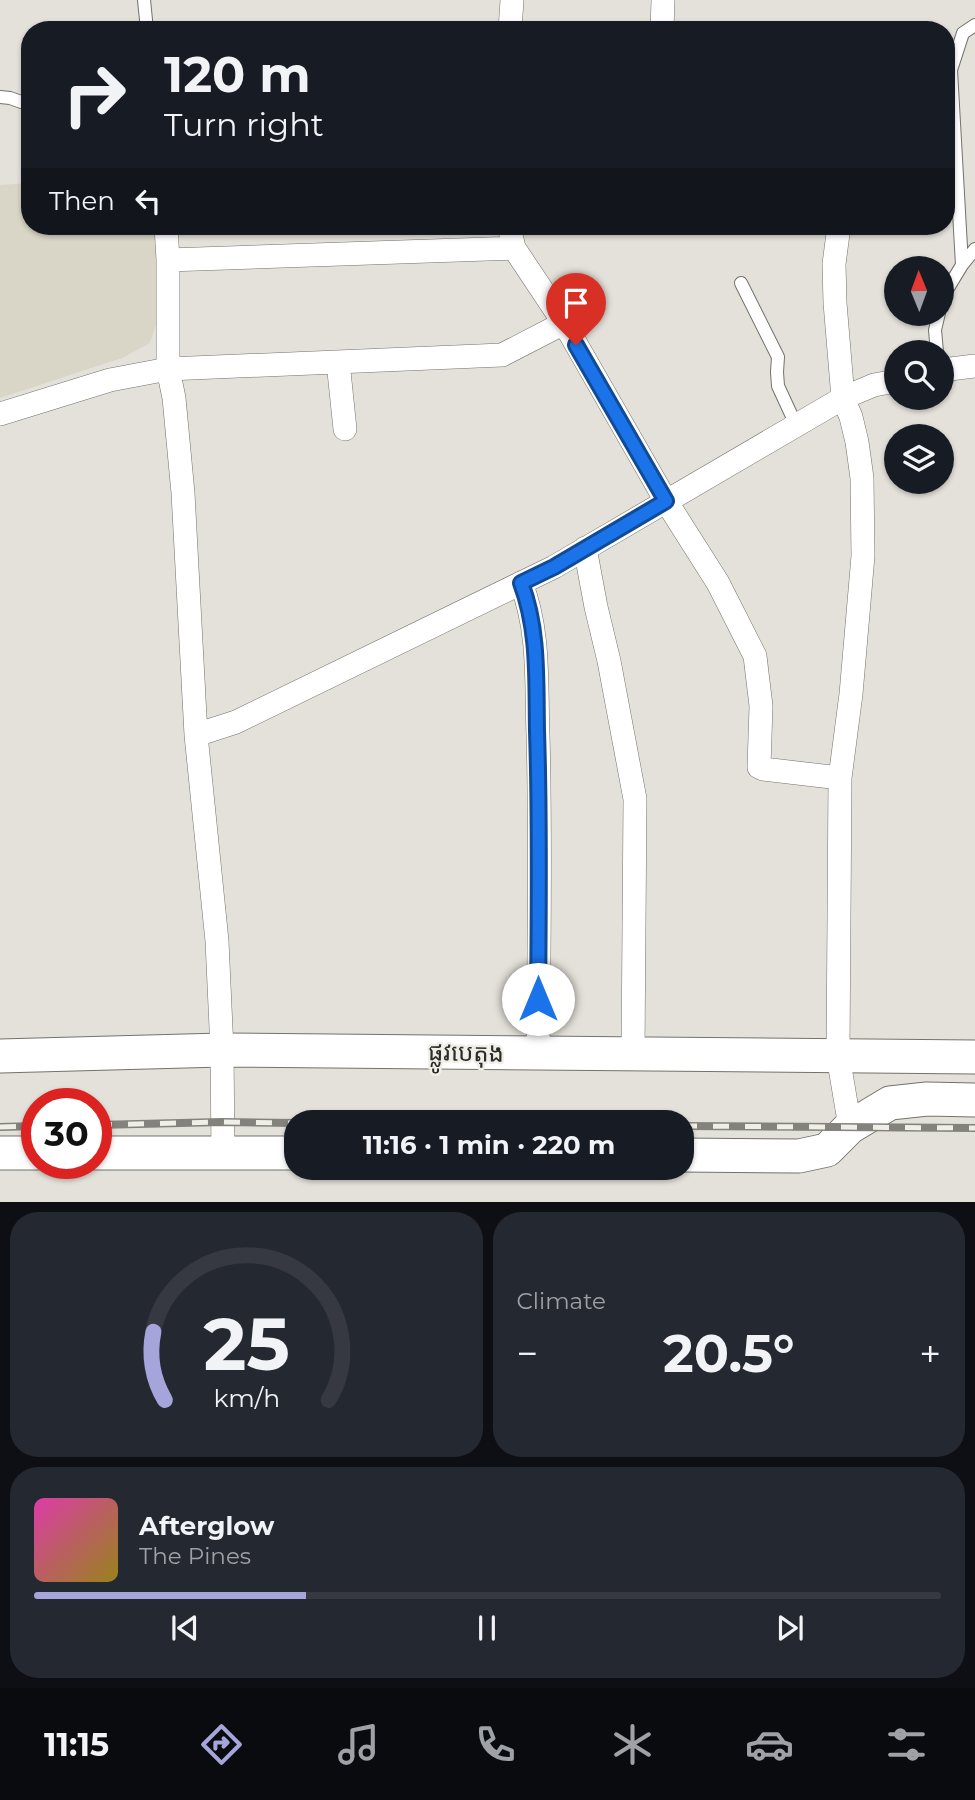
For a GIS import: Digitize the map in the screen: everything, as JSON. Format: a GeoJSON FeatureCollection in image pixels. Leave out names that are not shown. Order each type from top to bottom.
{"type":"FeatureCollection","features":[{"type":"Feature","properties":{"kind":"main road","name":"ផ្លូវបេតុង"},"geometry":{"type":"LineString","coordinates":[[0,1055],[222,1050],[975,1057]]}},
{"type":"Feature","properties":{"kind":"main road"},"geometry":{"type":"LineString","coordinates":[[694,1155],[800,1156],[827,1150],[850,1127],[890,1103],[927,1099],[975,1100]]}},
{"type":"Feature","properties":{"kind":"main road"},"geometry":{"type":"LineString","coordinates":[[0,1153],[21,1153]]}},
{"type":"Feature","properties":{"kind":"main road"},"geometry":{"type":"LineString","coordinates":[[112,1153],[284,1153]]}},
{"type":"Feature","properties":{"kind":"street"},"geometry":{"type":"LineString","coordinates":[[511,21],[512,0]]}},
{"type":"Feature","properties":{"kind":"street"},"geometry":{"type":"LineString","coordinates":[[662,21],[663,0]]}},
{"type":"Feature","properties":{"kind":"street"},"geometry":{"type":"LineString","coordinates":[[167,235],[168,369],[174,398],[183,493],[196,735],[217,941],[223,1152]]}},
{"type":"Feature","properties":{"kind":"street"},"geometry":{"type":"LineString","coordinates":[[838,235],[834,264],[835,303],[843,398],[851,417],[862,478],[863,556],[851,694],[840,778],[838,1056],[850,1127]]}},
{"type":"Feature","properties":{"kind":"street"},"geometry":{"type":"LineString","coordinates":[[168,260],[511,237],[564,323],[666,501],[718,583],[755,656],[761,706],[759,767],[840,778]]}},
{"type":"Feature","properties":{"kind":"street"},"geometry":{"type":"LineString","coordinates":[[0,414],[110,380],[168,369],[502,355],[564,323]]}},
{"type":"Feature","properties":{"kind":"street"},"geometry":{"type":"LineString","coordinates":[[338,362],[345,429]]}},
{"type":"Feature","properties":{"kind":"street"},"geometry":{"type":"LineString","coordinates":[[954,369],[975,366]]}},
{"type":"Feature","properties":{"kind":"street"},"geometry":{"type":"LineString","coordinates":[[196,735],[236,722],[554,567],[843,398],[884,383]]}},
{"type":"Feature","properties":{"kind":"street"},"geometry":{"type":"LineString","coordinates":[[585,548],[635,799],[633,1055]]}},
{"type":"Feature","properties":{"kind":"street"},"geometry":{"type":"LineString","coordinates":[[521,583],[528,601],[535,639],[540,808],[538,1054]]}},
{"type":"Feature","properties":{"kind":"lane"},"geometry":{"type":"LineString","coordinates":[[144,0],[146,21]]}},
{"type":"Feature","properties":{"kind":"lane"},"geometry":{"type":"LineString","coordinates":[[955,58],[963,33],[975,25]]}},
{"type":"Feature","properties":{"kind":"lane"},"geometry":{"type":"LineString","coordinates":[[0,97],[21,102]]}},
{"type":"Feature","properties":{"kind":"lane"},"geometry":{"type":"LineString","coordinates":[[955,141],[962,265]]}},
{"type":"Feature","properties":{"kind":"lane"},"geometry":{"type":"LineString","coordinates":[[954,278],[975,249]]}},
{"type":"Feature","properties":{"kind":"lane"},"geometry":{"type":"LineString","coordinates":[[741,283],[778,357],[778,386],[796,425]]}},
{"type":"Feature","properties":{"kind":"shaded area"},"geometry":{"type":"Polygon","coordinates":[[[21,184],[21,235],[156,235],[160,312],[150,343],[122,358],[0,398],[0,185],[21,184]]]}},
{"type":"Feature","properties":{"kind":"railway"},"geometry":{"type":"LineString","coordinates":[[112,1125],[284,1123]]}},
{"type":"Feature","properties":{"kind":"railway"},"geometry":{"type":"LineString","coordinates":[[0,1127],[21,1126]]}},
{"type":"Feature","properties":{"kind":"railway"},"geometry":{"type":"LineString","coordinates":[[694,1126],[975,1128]]}},
{"type":"Feature","properties":{"kind":"route"},"geometry":{"type":"LineString","coordinates":[[538,999],[540,808],[535,639],[528,601],[521,583],[554,567],[666,501],[576,345]]}}]}
